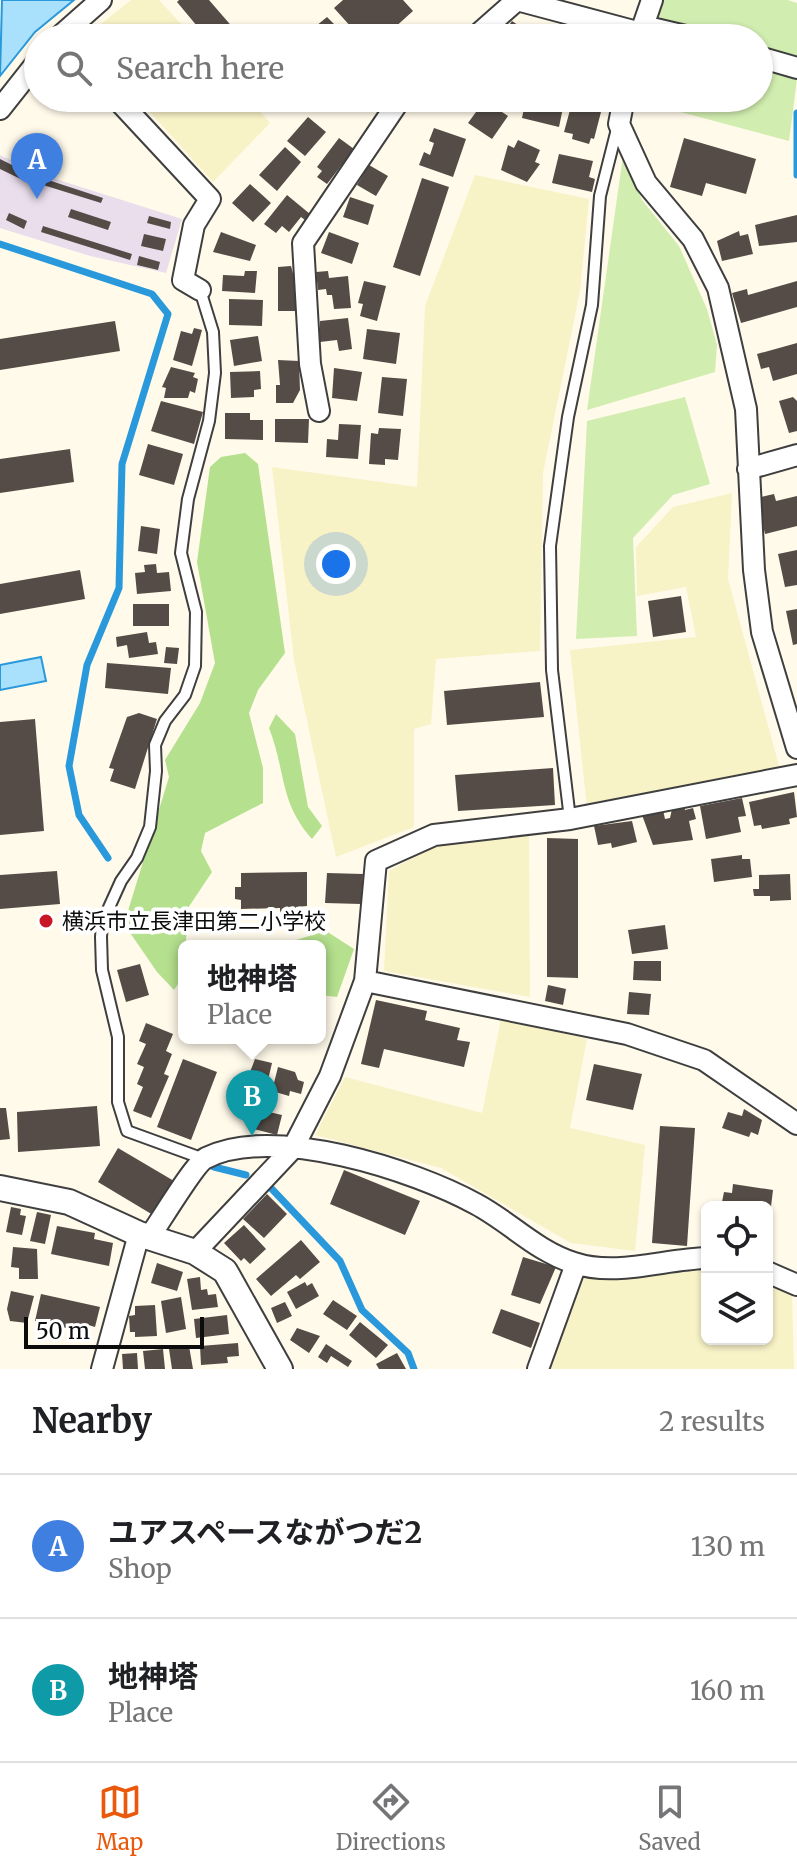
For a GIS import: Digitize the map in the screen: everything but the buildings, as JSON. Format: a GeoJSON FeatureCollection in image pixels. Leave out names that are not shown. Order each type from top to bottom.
{"type":"FeatureCollection","features":[{"type":"Feature","properties":{"kind":"street"},"geometry":{"type":"LineString","coordinates":[[74,24],[101,0]]}},
{"type":"Feature","properties":{"kind":"street"},"geometry":{"type":"LineString","coordinates":[[490,24],[517,0],[608,24]]}},
{"type":"Feature","properties":{"kind":"street"},"geometry":{"type":"LineString","coordinates":[[642,24],[652,0]]}},
{"type":"Feature","properties":{"kind":"street"},"geometry":{"type":"LineString","coordinates":[[773,61],[797,68]]}},
{"type":"Feature","properties":{"kind":"street"},"geometry":{"type":"LineString","coordinates":[[0,109],[24,79]]}},
{"type":"Feature","properties":{"kind":"street"},"geometry":{"type":"LineString","coordinates":[[129,112],[210,199],[194,225],[183,280],[200,290]]}},
{"type":"Feature","properties":{"kind":"street"},"geometry":{"type":"LineString","coordinates":[[319,411],[310,364],[303,243],[392,112]]}},
{"type":"Feature","properties":{"kind":"street"},"geometry":{"type":"LineString","coordinates":[[621,112],[619,124],[646,183],[693,239],[718,288],[746,409],[762,632],[797,748]]}},
{"type":"Feature","properties":{"kind":"street"},"geometry":{"type":"LineString","coordinates":[[748,469],[797,455]]}},
{"type":"Feature","properties":{"kind":"street"},"geometry":{"type":"LineString","coordinates":[[195,1252],[293,1148],[330,1076],[365,981],[376,861],[434,835],[570,819],[797,775]]}},
{"type":"Feature","properties":{"kind":"street"},"geometry":{"type":"LineString","coordinates":[[365,981],[627,1034],[704,1060],[797,1124]]}},
{"type":"Feature","properties":{"kind":"street"},"geometry":{"type":"LineString","coordinates":[[102,1369],[144,1235],[204,1159],[244,1146],[339,1154],[385,1167],[475,1203],[544,1253],[576,1264],[636,1267],[701,1259]]}},
{"type":"Feature","properties":{"kind":"street"},"geometry":{"type":"LineString","coordinates":[[0,1188],[69,1202],[144,1235],[195,1252],[225,1271],[280,1369]]}},
{"type":"Feature","properties":{"kind":"street"},"geometry":{"type":"LineString","coordinates":[[538,1369],[576,1264]]}},
{"type":"Feature","properties":{"kind":"street"},"geometry":{"type":"LineString","coordinates":[[769,1273],[797,1285]]}},
{"type":"Feature","properties":{"kind":"lane"},"geometry":{"type":"LineString","coordinates":[[570,819],[552,670],[550,546],[568,417],[592,305],[600,196],[619,124]]}},
{"type":"Feature","properties":{"kind":"lane"},"geometry":{"type":"LineString","coordinates":[[200,290],[213,332],[215,373],[209,421],[188,499],[181,553],[196,612],[195,666],[185,695],[165,721],[155,745],[156,771],[150,827],[102,923],[101,937],[102,970],[118,1037],[118,1102],[127,1131],[204,1159]]}},
{"type":"Feature","properties":{"kind":"shaded area"},"geometry":{"type":"Polygon","coordinates":[[[131,0],[159,0],[181,24],[101,24],[131,0]]]}},
{"type":"Feature","properties":{"kind":"shaded area"},"geometry":{"type":"Polygon","coordinates":[[[150,112],[260,112],[270,123],[213,182],[150,112]]]}},
{"type":"Feature","properties":{"kind":"shaded area"},"geometry":{"type":"Polygon","coordinates":[[[0,155],[43,175],[182,219],[166,273],[90,256],[0,228],[0,155]]]}},
{"type":"Feature","properties":{"kind":"shaded area"},"geometry":{"type":"Polygon","coordinates":[[[475,175],[589,199],[580,291],[543,473],[540,651],[436,659],[431,724],[414,729],[414,827],[336,857],[294,660],[272,467],[417,487],[425,306],[475,175]]]}},
{"type":"Feature","properties":{"kind":"shaded area"},"geometry":{"type":"Polygon","coordinates":[[[732,493],[728,579],[781,773],[587,808],[570,650],[696,637],[686,587],[637,596],[636,547],[673,507],[732,493]]]}},
{"type":"Feature","properties":{"kind":"shaded area"},"geometry":{"type":"Polygon","coordinates":[[[529,836],[530,997],[384,971],[389,871],[438,844],[529,836]]]}},
{"type":"Feature","properties":{"kind":"shaded area"},"geometry":{"type":"Polygon","coordinates":[[[501,1019],[587,1039],[570,1128],[645,1145],[635,1251],[571,1243],[441,1168],[315,1135],[345,1077],[482,1113],[501,1019]]]}},
{"type":"Feature","properties":{"kind":"shaded area"},"geometry":{"type":"Polygon","coordinates":[[[701,1268],[701,1345],[773,1345],[773,1285],[792,1293],[794,1369],[549,1369],[586,1274],[669,1274],[701,1268]]]}},
{"type":"Feature","properties":{"kind":"green space"},"geometry":{"type":"Polygon","coordinates":[[[657,0],[788,0],[797,3],[797,57],[773,51],[773,24],[652,22],[657,0]]]}},
{"type":"Feature","properties":{"kind":"green space"},"geometry":{"type":"Polygon","coordinates":[[[773,73],[797,79],[789,141],[680,112],[773,112],[773,73]]]}},
{"type":"Feature","properties":{"kind":"green space"},"geometry":{"type":"Polygon","coordinates":[[[623,156],[642,200],[679,246],[707,309],[717,345],[715,372],[587,410],[623,156]]]}},
{"type":"Feature","properties":{"kind":"green space"},"geometry":{"type":"Polygon","coordinates":[[[685,397],[710,484],[673,495],[633,538],[637,636],[576,639],[587,421],[685,397]]]}},
{"type":"Feature","properties":{"kind":"green space"},"geometry":{"type":"Polygon","coordinates":[[[245,453],[258,464],[285,653],[258,690],[249,713],[263,768],[263,803],[205,833],[201,851],[212,872],[188,908],[186,940],[178,940],[178,984],[174,990],[157,972],[124,924],[169,777],[165,760],[200,703],[215,663],[197,562],[210,467],[221,457],[245,453]]]}},
{"type":"Feature","properties":{"kind":"green space"},"geometry":{"type":"Polygon","coordinates":[[[276,714],[295,734],[308,807],[322,826],[312,839],[294,812],[284,786],[269,728],[276,714]]]}},
{"type":"Feature","properties":{"kind":"green space"},"geometry":{"type":"Polygon","coordinates":[[[326,931],[354,949],[337,997],[326,996],[326,940],[296,940],[326,931]]]}},
{"type":"Feature","properties":{"kind":"water"},"geometry":{"type":"Polygon","coordinates":[[[2,0],[74,0],[45,24],[24,24],[24,46],[0,76],[2,0]]]}},
{"type":"Feature","properties":{"kind":"water"},"geometry":{"type":"Polygon","coordinates":[[[41,657],[46,681],[0,690],[0,665],[41,657]]]}},
{"type":"Feature","properties":{"kind":"waterway"},"geometry":{"type":"LineString","coordinates":[[797,113],[797,175]]}},
{"type":"Feature","properties":{"kind":"waterway"},"geometry":{"type":"LineString","coordinates":[[0,244],[152,294],[168,314],[122,464],[119,588],[87,665],[69,766],[79,815],[108,858]]}},
{"type":"Feature","properties":{"kind":"waterway"},"geometry":{"type":"LineString","coordinates":[[214,1167],[246,1175]]}},
{"type":"Feature","properties":{"kind":"waterway"},"geometry":{"type":"LineString","coordinates":[[270,1187],[340,1261],[362,1310],[408,1353],[414,1369]]}},
{"type":"Feature","properties":{"kind":"place","name":"ユアスペースながつだ2"},"geometry":{"type":"Point","coordinates":[37,199]}},
{"type":"Feature","properties":{"kind":"place","name":"横浜市立長津田第二小学校"},"geometry":{"type":"Point","coordinates":[46,921]}},
{"type":"Feature","properties":{"kind":"place","name":"地神塔"},"geometry":{"type":"Point","coordinates":[252,1136]}}]}
